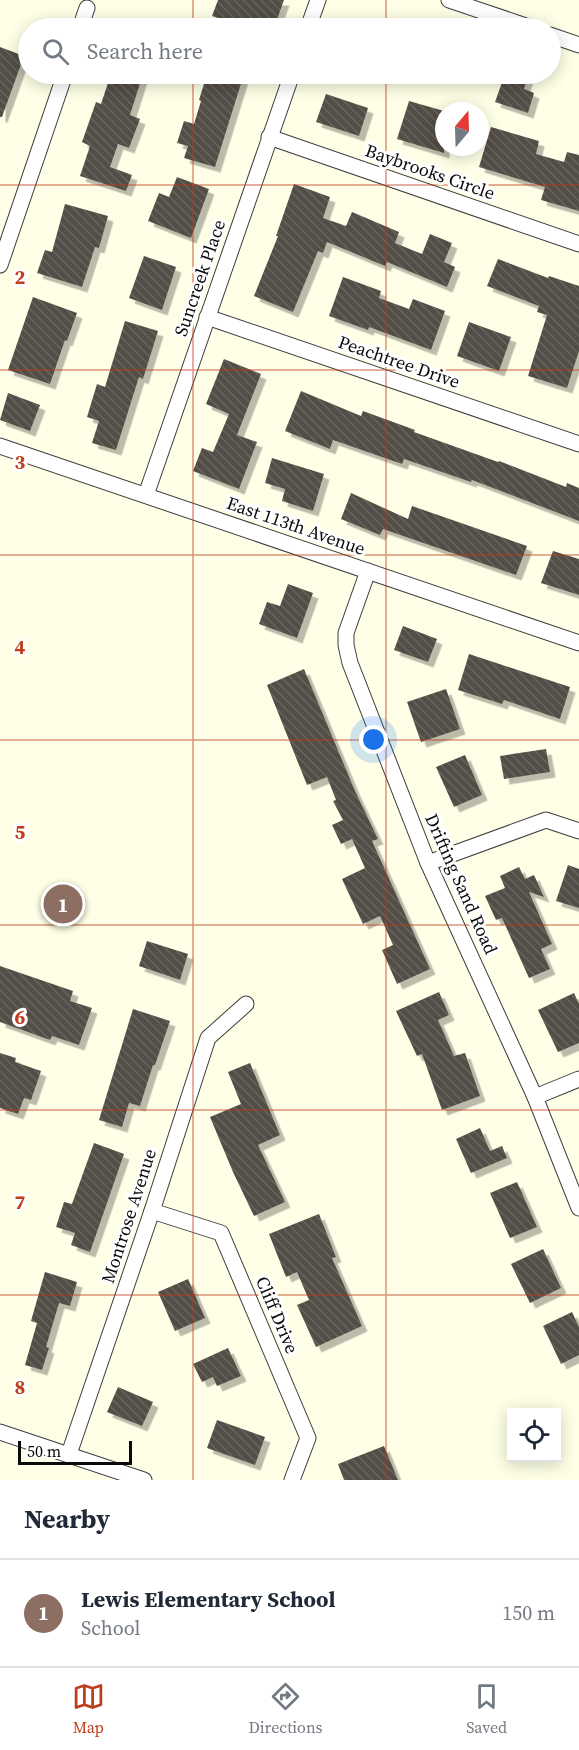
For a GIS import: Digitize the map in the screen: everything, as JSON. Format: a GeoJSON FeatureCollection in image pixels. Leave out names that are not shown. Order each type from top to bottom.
{"type":"FeatureCollection","features":[{"type":"Feature","properties":{"kind":"street"},"geometry":{"type":"LineString","coordinates":[[312,18],[318,0]]}},
{"type":"Feature","properties":{"kind":"street"},"geometry":{"type":"LineString","coordinates":[[449,0],[502,18]]}},
{"type":"Feature","properties":{"kind":"street"},"geometry":{"type":"LineString","coordinates":[[84,18],[87,8]]}},
{"type":"Feature","properties":{"kind":"street"},"geometry":{"type":"LineString","coordinates":[[561,39],[579,45]]}},
{"type":"Feature","properties":{"kind":"street"},"geometry":{"type":"LineString","coordinates":[[0,265],[61,84]]}},
{"type":"Feature","properties":{"kind":"street","name":"Suncreek Place"},"geometry":{"type":"LineString","coordinates":[[146,495],[288,84]]}},
{"type":"Feature","properties":{"kind":"street","name":"Baybrooks Circle"},"geometry":{"type":"LineString","coordinates":[[269,137],[579,244]]}},
{"type":"Feature","properties":{"kind":"street","name":"Peachtree Drive"},"geometry":{"type":"LineString","coordinates":[[207,317],[579,444]]}},
{"type":"Feature","properties":{"kind":"street","name":"East 113th Avenue"},"geometry":{"type":"LineString","coordinates":[[0,446],[579,643]]}},
{"type":"Feature","properties":{"kind":"street","name":"Drifting Sand Road"},"geometry":{"type":"LineString","coordinates":[[368,571],[346,633],[350,663],[428,863],[535,1097],[579,1208]]}},
{"type":"Feature","properties":{"kind":"street"},"geometry":{"type":"LineString","coordinates":[[428,863],[546,820],[579,831]]}},
{"type":"Feature","properties":{"kind":"street","name":"Montrose Avenue"},"geometry":{"type":"LineString","coordinates":[[69,1454],[208,1038],[246,1004]]}},
{"type":"Feature","properties":{"kind":"street"},"geometry":{"type":"LineString","coordinates":[[535,1097],[579,1079]]}},
{"type":"Feature","properties":{"kind":"street","name":"Cliff Drive"},"geometry":{"type":"LineString","coordinates":[[152,1211],[220,1233],[308,1438],[292,1480]]}},
{"type":"Feature","properties":{"kind":"street"},"geometry":{"type":"LineString","coordinates":[[0,1432],[144,1480]]}},
{"type":"Feature","properties":{"kind":"building"},"geometry":{"type":"Polygon","coordinates":[[[218,0],[284,0],[278,18],[218,18],[212,16],[218,0]]]}},
{"type":"Feature","properties":{"kind":"building"},"geometry":{"type":"Polygon","coordinates":[[[0,47],[18,54],[18,73],[2,117],[0,117],[0,47]]]}},
{"type":"Feature","properties":{"kind":"building"},"geometry":{"type":"Polygon","coordinates":[[[108,84],[140,84],[130,115],[140,119],[129,148],[118,144],[110,167],[132,175],[126,191],[80,176],[90,146],[82,142],[96,102],[101,104],[108,84]]]}},
{"type":"Feature","properties":{"kind":"building"},"geometry":{"type":"Polygon","coordinates":[[[204,84],[241,84],[215,167],[184,158],[188,146],[177,143],[184,121],[194,124],[201,101],[199,100],[204,84]]]}},
{"type":"Feature","properties":{"kind":"building"},"geometry":{"type":"Polygon","coordinates":[[[501,84],[526,84],[524,89],[534,93],[528,113],[495,102],[501,84]]]}},
{"type":"Feature","properties":{"kind":"building"},"geometry":{"type":"Polygon","coordinates":[[[326,94],[368,108],[359,136],[316,122],[326,94]]]}},
{"type":"Feature","properties":{"kind":"building"},"geometry":{"type":"Polygon","coordinates":[[[409,101],[435,108],[435,150],[397,139],[409,101]]]}},
{"type":"Feature","properties":{"kind":"building"},"geometry":{"type":"Polygon","coordinates":[[[491,127],[539,141],[536,154],[564,162],[567,152],[579,155],[579,211],[541,200],[545,187],[479,167],[482,156],[489,156],[491,127]]]}},
{"type":"Feature","properties":{"kind":"building"},"geometry":{"type":"Polygon","coordinates":[[[177,177],[209,189],[191,238],[148,221],[159,193],[169,197],[177,177]]]}},
{"type":"Feature","properties":{"kind":"building"},"geometry":{"type":"Polygon","coordinates":[[[294,184],[330,197],[323,218],[346,226],[352,212],[399,232],[395,243],[422,254],[430,234],[452,243],[444,262],[455,267],[447,287],[387,262],[385,266],[327,242],[323,253],[318,251],[293,312],[254,296],[278,236],[276,236],[294,184]]]}},
{"type":"Feature","properties":{"kind":"building"},"geometry":{"type":"Polygon","coordinates":[[[65,204],[108,216],[99,248],[95,247],[82,287],[37,273],[45,250],[52,252],[65,204]]]}},
{"type":"Feature","properties":{"kind":"building"},"geometry":{"type":"Polygon","coordinates":[[[144,256],[176,267],[162,310],[129,298],[144,256]]]}},
{"type":"Feature","properties":{"kind":"building"},"geometry":{"type":"Polygon","coordinates":[[[498,259],[548,278],[549,276],[579,286],[579,351],[567,388],[528,376],[547,315],[537,312],[539,306],[487,286],[498,259]]]}},
{"type":"Feature","properties":{"kind":"building"},"geometry":{"type":"Polygon","coordinates":[[[343,277],[381,291],[379,298],[409,309],[413,299],[445,311],[431,350],[369,327],[368,330],[329,316],[343,277]]]}},
{"type":"Feature","properties":{"kind":"building"},"geometry":{"type":"Polygon","coordinates":[[[33,297],[77,313],[50,384],[8,370],[33,297]]]}},
{"type":"Feature","properties":{"kind":"building"},"geometry":{"type":"Polygon","coordinates":[[[125,321],[158,331],[143,379],[139,377],[116,450],[92,443],[99,421],[87,417],[97,384],[105,387],[125,321]]]}},
{"type":"Feature","properties":{"kind":"building"},"geometry":{"type":"Polygon","coordinates":[[[469,322],[511,337],[499,371],[457,356],[469,322]]]}},
{"type":"Feature","properties":{"kind":"building"},"geometry":{"type":"Polygon","coordinates":[[[224,359],[261,374],[237,435],[257,442],[239,489],[193,471],[202,448],[213,452],[229,414],[206,404],[224,359]]]}},
{"type":"Feature","properties":{"kind":"building"},"geometry":{"type":"Polygon","coordinates":[[[301,391],[361,416],[363,411],[566,487],[567,483],[579,488],[579,521],[472,480],[471,482],[404,459],[402,464],[333,440],[330,449],[285,431],[301,391]]]}},
{"type":"Feature","properties":{"kind":"building"},"geometry":{"type":"Polygon","coordinates":[[[8,393],[40,405],[30,431],[0,420],[8,393]]]}},
{"type":"Feature","properties":{"kind":"building"},"geometry":{"type":"Polygon","coordinates":[[[272,458],[324,474],[313,511],[282,501],[285,489],[265,483],[272,458]]]}},
{"type":"Feature","properties":{"kind":"building"},"geometry":{"type":"Polygon","coordinates":[[[351,493],[408,519],[412,506],[527,546],[516,575],[383,529],[380,535],[341,519],[351,493]]]}},
{"type":"Feature","properties":{"kind":"building"},"geometry":{"type":"Polygon","coordinates":[[[553,551],[579,559],[579,595],[541,583],[553,551]]]}},
{"type":"Feature","properties":{"kind":"building"},"geometry":{"type":"Polygon","coordinates":[[[288,584],[313,593],[297,638],[259,624],[267,602],[280,606],[288,584]]]}},
{"type":"Feature","properties":{"kind":"building"},"geometry":{"type":"Polygon","coordinates":[[[403,626],[437,639],[428,662],[394,650],[403,626]]]}},
{"type":"Feature","properties":{"kind":"building"},"geometry":{"type":"Polygon","coordinates":[[[469,654],[570,687],[560,719],[504,700],[502,704],[458,690],[469,654]]]}},
{"type":"Feature","properties":{"kind":"building"},"geometry":{"type":"Polygon","coordinates":[[[304,669],[355,791],[378,839],[372,841],[430,969],[397,984],[382,950],[393,945],[380,916],[363,924],[342,879],[365,868],[352,839],[341,844],[332,825],[343,820],[333,801],[336,800],[327,777],[307,785],[267,685],[304,669]]]}},
{"type":"Feature","properties":{"kind":"building"},"geometry":{"type":"Polygon","coordinates":[[[446,689],[460,729],[421,742],[407,702],[446,689]]]}},
{"type":"Feature","properties":{"kind":"building"},"geometry":{"type":"Polygon","coordinates":[[[546,749],[550,772],[504,779],[500,756],[546,749]]]}},
{"type":"Feature","properties":{"kind":"building"},"geometry":{"type":"Polygon","coordinates":[[[465,755],[482,795],[454,807],[436,767],[465,755]]]}},
{"type":"Feature","properties":{"kind":"building"},"geometry":{"type":"Polygon","coordinates":[[[568,865],[579,869],[579,908],[556,901],[568,865]]]}},
{"type":"Feature","properties":{"kind":"building"},"geometry":{"type":"Polygon","coordinates":[[[519,867],[525,879],[534,875],[544,897],[529,892],[552,944],[541,949],[550,969],[529,978],[502,918],[496,920],[485,896],[505,888],[500,876],[519,867]]]}},
{"type":"Feature","properties":{"kind":"building"},"geometry":{"type":"Polygon","coordinates":[[[147,941],[188,954],[180,980],[139,966],[147,941]]]}},
{"type":"Feature","properties":{"kind":"building"},"geometry":{"type":"Polygon","coordinates":[[[0,966],[73,991],[70,1001],[92,1008],[79,1045],[52,1036],[50,1040],[0,1022],[0,966]]]}},
{"type":"Feature","properties":{"kind":"building"},"geometry":{"type":"Polygon","coordinates":[[[439,992],[449,1015],[438,1020],[454,1056],[465,1053],[480,1096],[442,1110],[422,1054],[417,1056],[396,1011],[439,992]]]}},
{"type":"Feature","properties":{"kind":"building"},"geometry":{"type":"Polygon","coordinates":[[[574,993],[579,1004],[579,1043],[558,1052],[538,1010],[574,993]]]}},
{"type":"Feature","properties":{"kind":"building"},"geometry":{"type":"Polygon","coordinates":[[[133,1009],[170,1021],[140,1106],[129,1103],[122,1127],[99,1120],[133,1009]]]}},
{"type":"Feature","properties":{"kind":"building"},"geometry":{"type":"Polygon","coordinates":[[[0,1053],[16,1058],[15,1062],[41,1071],[31,1100],[24,1098],[18,1114],[0,1108],[0,1053]]]}},
{"type":"Feature","properties":{"kind":"building"},"geometry":{"type":"Polygon","coordinates":[[[250,1063],[280,1135],[258,1145],[285,1202],[254,1216],[210,1117],[241,1104],[228,1072],[250,1063]]]}},
{"type":"Feature","properties":{"kind":"building"},"geometry":{"type":"Polygon","coordinates":[[[480,1128],[490,1151],[502,1146],[507,1158],[471,1173],[456,1139],[480,1128]]]}},
{"type":"Feature","properties":{"kind":"building"},"geometry":{"type":"Polygon","coordinates":[[[94,1143],[124,1154],[90,1252],[71,1245],[75,1233],[56,1227],[64,1202],[72,1204],[94,1143]]]}},
{"type":"Feature","properties":{"kind":"building"},"geometry":{"type":"Polygon","coordinates":[[[517,1182],[537,1227],[510,1238],[490,1193],[517,1182]]]}},
{"type":"Feature","properties":{"kind":"building"},"geometry":{"type":"Polygon","coordinates":[[[319,1214],[336,1257],[332,1258],[362,1326],[316,1347],[297,1305],[309,1300],[297,1272],[286,1277],[269,1234],[319,1214]]]}},
{"type":"Feature","properties":{"kind":"building"},"geometry":{"type":"Polygon","coordinates":[[[543,1249],[561,1288],[530,1303],[511,1264],[543,1249]]]}},
{"type":"Feature","properties":{"kind":"building"},"geometry":{"type":"Polygon","coordinates":[[[45,1272],[77,1282],[70,1306],[59,1303],[42,1370],[25,1365],[37,1323],[31,1321],[45,1272]]]}},
{"type":"Feature","properties":{"kind":"building"},"geometry":{"type":"Polygon","coordinates":[[[188,1279],[205,1318],[175,1331],[158,1292],[188,1279]]]}},
{"type":"Feature","properties":{"kind":"building"},"geometry":{"type":"Polygon","coordinates":[[[572,1312],[579,1327],[579,1355],[561,1364],[543,1326],[572,1312]]]}},
{"type":"Feature","properties":{"kind":"building"},"geometry":{"type":"Polygon","coordinates":[[[228,1348],[241,1376],[217,1386],[213,1377],[202,1382],[193,1364],[228,1348]]]}},
{"type":"Feature","properties":{"kind":"building"},"geometry":{"type":"Polygon","coordinates":[[[118,1387],[153,1402],[142,1426],[107,1412],[118,1387]]]}},
{"type":"Feature","properties":{"kind":"building"},"geometry":{"type":"Polygon","coordinates":[[[217,1420],[265,1437],[255,1465],[207,1448],[217,1420]]]}},
{"type":"Feature","properties":{"kind":"building"},"geometry":{"type":"Polygon","coordinates":[[[384,1446],[398,1480],[344,1480],[338,1464],[384,1446]]]}},
{"type":"Feature","properties":{"kind":"place","name":"Lewis Elementary School"},"geometry":{"type":"Point","coordinates":[63,904]}}]}
